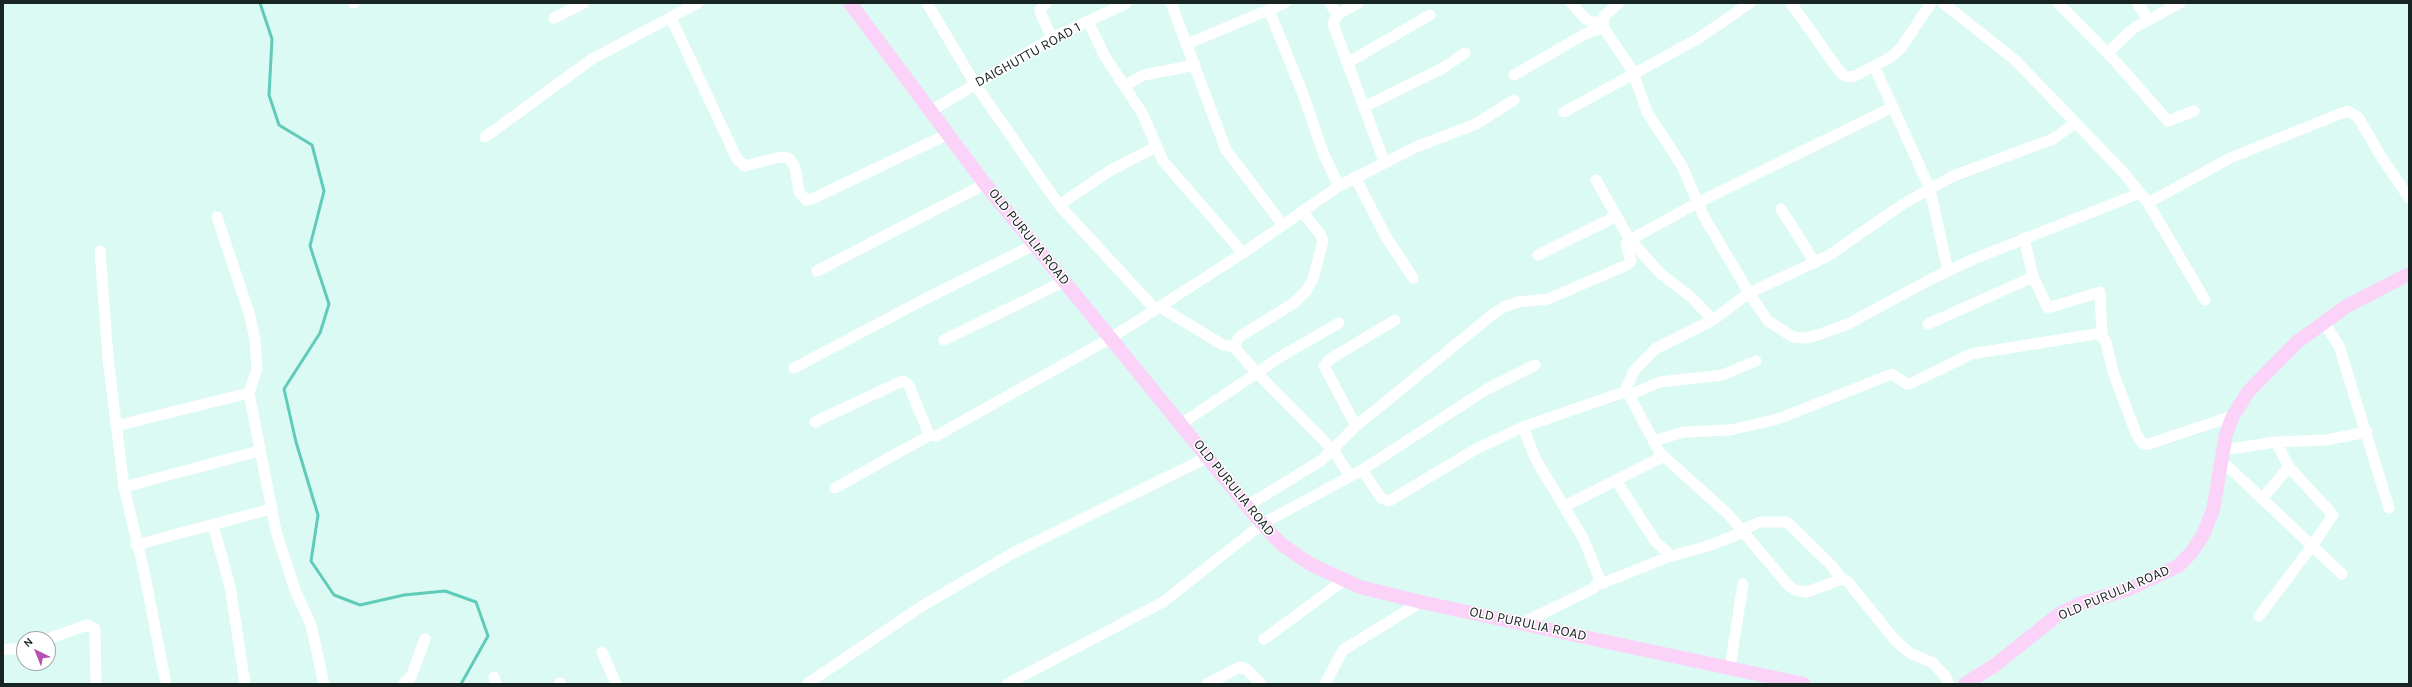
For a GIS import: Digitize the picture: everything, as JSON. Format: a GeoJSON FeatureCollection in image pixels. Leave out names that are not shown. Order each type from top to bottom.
{"type":"FeatureCollection","features":[{"type":"Feature","properties":{"kind":"main road","name":"OLD PURULIA ROAD"},"geometry":{"type":"LineString","coordinates":[[850,3],[985,184],[1247,506],[1281,544],[1310,564],[1343,581],[1421,602],[1730,667],[1761,679],[1804,684]]}},
{"type":"Feature","properties":{"kind":"main road","name":"OLD PURULIA ROAD"},"geometry":{"type":"LineString","coordinates":[[1965,684],[1995,665],[2059,614],[2082,603],[2129,589],[2178,566],[2191,553],[2203,535],[2213,510],[2222,455],[2232,416],[2248,392],[2268,369],[2296,342],[2348,306],[2409,274]]}},
{"type":"Feature","properties":{"kind":"street"},"geometry":{"type":"LineString","coordinates":[[554,18],[584,3]]}},
{"type":"Feature","properties":{"kind":"street"},"geometry":{"type":"LineString","coordinates":[[485,137],[592,59],[698,3]]}},
{"type":"Feature","properties":{"kind":"street"},"geometry":{"type":"LineString","coordinates":[[927,3],[975,84],[1059,205],[1155,309]]}},
{"type":"Feature","properties":{"kind":"street"},"geometry":{"type":"LineString","coordinates":[[1046,3],[1042,7],[1041,14],[1052,38]]}},
{"type":"Feature","properties":{"kind":"street","name":"DAIGHUTTU ROAD 1"},"geometry":{"type":"LineString","coordinates":[[931,111],[1052,38],[1127,3]]}},
{"type":"Feature","properties":{"kind":"street"},"geometry":{"type":"LineString","coordinates":[[1171,3],[1226,150],[1284,225]]}},
{"type":"Feature","properties":{"kind":"street"},"geometry":{"type":"LineString","coordinates":[[1187,44],[1285,3]]}},
{"type":"Feature","properties":{"kind":"street"},"geometry":{"type":"LineString","coordinates":[[1330,3],[1337,15]]}},
{"type":"Feature","properties":{"kind":"street"},"geometry":{"type":"LineString","coordinates":[[1358,3],[1337,15],[1333,24],[1384,161]]}},
{"type":"Feature","properties":{"kind":"street"},"geometry":{"type":"LineString","coordinates":[[1571,3],[1586,19],[1603,25]]}},
{"type":"Feature","properties":{"kind":"street"},"geometry":{"type":"LineString","coordinates":[[1619,3],[1604,16],[1603,25],[1627,62],[1647,112],[1686,172],[1697,203],[1749,294],[1768,321],[1793,337],[1804,338],[1818,335],[1848,324],[1948,271],[2024,238],[2140,193]]}},
{"type":"Feature","properties":{"kind":"street"},"geometry":{"type":"LineString","coordinates":[[1564,112],[1633,76],[1699,38],[1750,3]]}},
{"type":"Feature","properties":{"kind":"street"},"geometry":{"type":"LineString","coordinates":[[1791,3],[1843,75],[1855,76],[1891,57],[1901,48],[1930,3]]}},
{"type":"Feature","properties":{"kind":"street"},"geometry":{"type":"LineString","coordinates":[[1943,3],[2015,60],[2075,124],[2124,173],[2148,203],[2205,300]]}},
{"type":"Feature","properties":{"kind":"street"},"geometry":{"type":"LineString","coordinates":[[2058,3],[2107,53],[2168,121],[2194,111]]}},
{"type":"Feature","properties":{"kind":"street"},"geometry":{"type":"LineString","coordinates":[[2137,3],[2149,20]]}},
{"type":"Feature","properties":{"kind":"street"},"geometry":{"type":"LineString","coordinates":[[2107,53],[2134,28],[2178,3]]}},
{"type":"Feature","properties":{"kind":"street"},"geometry":{"type":"LineString","coordinates":[[1269,10],[1303,94],[1324,155],[1339,186]]}},
{"type":"Feature","properties":{"kind":"street"},"geometry":{"type":"LineString","coordinates":[[1347,63],[1430,15]]}},
{"type":"Feature","properties":{"kind":"street"},"geometry":{"type":"LineString","coordinates":[[671,18],[737,159],[745,166],[780,157],[789,158],[794,167],[799,192],[806,200],[812,199],[948,134]]}},
{"type":"Feature","properties":{"kind":"street"},"geometry":{"type":"LineString","coordinates":[[1088,21],[1104,55],[1142,113],[1156,147],[1174,177],[1242,254]]}},
{"type":"Feature","properties":{"kind":"street"},"geometry":{"type":"LineString","coordinates":[[1514,75],[1603,25]]}},
{"type":"Feature","properties":{"kind":"street"},"geometry":{"type":"LineString","coordinates":[[1364,107],[1443,68],[1465,54]]}},
{"type":"Feature","properties":{"kind":"street"},"geometry":{"type":"LineString","coordinates":[[1124,86],[1144,75],[1195,65]]}},
{"type":"Feature","properties":{"kind":"street"},"geometry":{"type":"LineString","coordinates":[[1874,66],[1930,189],[1948,271]]}},
{"type":"Feature","properties":{"kind":"street"},"geometry":{"type":"LineString","coordinates":[[835,488],[930,435],[936,436],[1111,338],[1242,254],[1339,186],[1384,161],[1476,124],[1514,100]]}},
{"type":"Feature","properties":{"kind":"street"},"geometry":{"type":"LineString","coordinates":[[1247,506],[1306,471],[1333,450],[1356,426],[1492,315],[1504,307],[1518,302],[1548,299],[1627,265],[1631,261],[1626,244],[1630,240],[1697,203],[1893,107]]}},
{"type":"Feature","properties":{"kind":"street"},"geometry":{"type":"LineString","coordinates":[[2148,203],[2230,158],[2347,111],[2358,117],[2382,158],[2409,198]]}},
{"type":"Feature","properties":{"kind":"street"},"geometry":{"type":"LineString","coordinates":[[1842,579],[1812,591],[1795,590],[1788,585],[1728,514],[1664,456],[1653,441],[1628,393],[1629,380],[1648,355],[1713,320],[1722,312],[1749,294],[1815,263],[1930,189],[1973,168],[2053,139],[2075,124]]}},
{"type":"Feature","properties":{"kind":"street"},"geometry":{"type":"LineString","coordinates":[[1059,205],[1111,170],[1156,147]]}},
{"type":"Feature","properties":{"kind":"street"},"geometry":{"type":"LineString","coordinates":[[1356,177],[1385,235],[1413,278]]}},
{"type":"Feature","properties":{"kind":"street"},"geometry":{"type":"LineString","coordinates":[[1596,180],[1615,217],[1630,240],[1661,274],[1691,297],[1713,320]]}},
{"type":"Feature","properties":{"kind":"street"},"geometry":{"type":"LineString","coordinates":[[817,271],[985,184]]}},
{"type":"Feature","properties":{"kind":"street"},"geometry":{"type":"LineString","coordinates":[[1781,209],[1815,263]]}},
{"type":"Feature","properties":{"kind":"street"},"geometry":{"type":"LineString","coordinates":[[1234,347],[1239,337],[1294,304],[1306,291],[1313,279],[1323,241],[1320,234],[1302,211]]}},
{"type":"Feature","properties":{"kind":"street"},"geometry":{"type":"LineString","coordinates":[[217,217],[250,316],[255,340],[257,369],[249,393],[271,509],[284,559],[311,626],[324,684]]}},
{"type":"Feature","properties":{"kind":"street"},"geometry":{"type":"LineString","coordinates":[[1538,255],[1615,217]]}},
{"type":"Feature","properties":{"kind":"street"},"geometry":{"type":"LineString","coordinates":[[2024,238],[2033,277],[2048,308],[2100,292],[2102,336],[2106,342],[2112,368],[2136,433],[2143,444],[2149,444],[2232,416]]}},
{"type":"Feature","properties":{"kind":"street"},"geometry":{"type":"LineString","coordinates":[[794,368],[921,301],[1034,245]]}},
{"type":"Feature","properties":{"kind":"street"},"geometry":{"type":"LineString","coordinates":[[100,251],[116,426],[124,487],[136,546],[144,571],[166,684]]}},
{"type":"Feature","properties":{"kind":"street"},"geometry":{"type":"LineString","coordinates":[[1928,324],[2033,277]]}},
{"type":"Feature","properties":{"kind":"street"},"geometry":{"type":"LineString","coordinates":[[944,340],[1065,282]]}},
{"type":"Feature","properties":{"kind":"street"},"geometry":{"type":"LineString","coordinates":[[1155,309],[1160,307],[1223,345],[1234,347],[1257,374],[1333,450],[1350,476]]}},
{"type":"Feature","properties":{"kind":"street"},"geometry":{"type":"LineString","coordinates":[[2329,319],[2367,432],[2389,508]]}},
{"type":"Feature","properties":{"kind":"street"},"geometry":{"type":"LineString","coordinates":[[1356,426],[1324,366],[1330,359],[1395,320]]}},
{"type":"Feature","properties":{"kind":"street"},"geometry":{"type":"LineString","coordinates":[[1181,424],[1285,354],[1339,323]]}},
{"type":"Feature","properties":{"kind":"street"},"geometry":{"type":"LineString","coordinates":[[1653,441],[1684,432],[1730,430],[1747,427],[1810,407],[1892,374],[1907,384],[1912,383],[1971,354],[2082,335],[2102,336]]}},
{"type":"Feature","properties":{"kind":"street"},"geometry":{"type":"LineString","coordinates":[[1362,470],[1381,498],[1389,501],[1476,449],[1523,427],[1660,382],[1722,375],[1756,361]]}},
{"type":"Feature","properties":{"kind":"street"},"geometry":{"type":"LineString","coordinates":[[1007,684],[1163,602],[1262,524],[1362,470],[1487,389],[1535,365]]}},
{"type":"Feature","properties":{"kind":"street"},"geometry":{"type":"LineString","coordinates":[[815,422],[902,381],[907,383],[910,388],[930,435]]}},
{"type":"Feature","properties":{"kind":"street"},"geometry":{"type":"LineString","coordinates":[[116,426],[249,393]]}},
{"type":"Feature","properties":{"kind":"street"},"geometry":{"type":"LineString","coordinates":[[1523,427],[1530,448],[1584,540],[1599,576],[1598,584]]}},
{"type":"Feature","properties":{"kind":"street"},"geometry":{"type":"LineString","coordinates":[[2342,574],[2262,499],[2222,455],[2276,442],[2326,440],[2367,432]]}},
{"type":"Feature","properties":{"kind":"street"},"geometry":{"type":"LineString","coordinates":[[2259,616],[2312,546],[2333,515],[2289,467],[2276,442]]}},
{"type":"Feature","properties":{"kind":"street"},"geometry":{"type":"LineString","coordinates":[[124,487],[259,451]]}},
{"type":"Feature","properties":{"kind":"street"},"geometry":{"type":"LineString","coordinates":[[1565,506],[1664,456]]}},
{"type":"Feature","properties":{"kind":"street"},"geometry":{"type":"LineString","coordinates":[[807,684],[922,606],[1013,553],[1208,458]]}},
{"type":"Feature","properties":{"kind":"street"},"geometry":{"type":"LineString","coordinates":[[2262,499],[2289,467]]}},
{"type":"Feature","properties":{"kind":"street"},"geometry":{"type":"LineString","coordinates":[[1616,480],[1655,542],[1671,556]]}},
{"type":"Feature","properties":{"kind":"street"},"geometry":{"type":"LineString","coordinates":[[136,546],[271,509]]}},
{"type":"Feature","properties":{"kind":"street"},"geometry":{"type":"LineString","coordinates":[[1523,623],[1598,584],[1671,556],[1705,547],[1760,522],[1787,522],[1830,564],[1842,579],[1848,582],[1895,640],[1910,653],[1933,663],[1945,676],[1948,684]]}},
{"type":"Feature","properties":{"kind":"street"},"geometry":{"type":"LineString","coordinates":[[213,525],[230,586],[244,684]]}},
{"type":"Feature","properties":{"kind":"street"},"geometry":{"type":"LineString","coordinates":[[1264,639],[1343,581]]}},
{"type":"Feature","properties":{"kind":"street"},"geometry":{"type":"LineString","coordinates":[[1730,667],[1743,584]]}},
{"type":"Feature","properties":{"kind":"street"},"geometry":{"type":"LineString","coordinates":[[1325,684],[1343,650],[1421,602]]}},
{"type":"Feature","properties":{"kind":"street"},"geometry":{"type":"LineString","coordinates":[[56,636],[87,625],[95,629],[96,684]]}},
{"type":"Feature","properties":{"kind":"street"},"geometry":{"type":"LineString","coordinates":[[403,684],[411,677],[425,639]]}},
{"type":"Feature","properties":{"kind":"street"},"geometry":{"type":"LineString","coordinates":[[3,650],[16,649]]}},
{"type":"Feature","properties":{"kind":"street"},"geometry":{"type":"LineString","coordinates":[[602,652],[616,684]]}},
{"type":"Feature","properties":{"kind":"street"},"geometry":{"type":"LineString","coordinates":[[1207,684],[1240,667],[1246,669],[1261,684]]}},
{"type":"Feature","properties":{"kind":"waterway"},"geometry":{"type":"LineString","coordinates":[[260,3],[272,39],[269,95],[279,125],[312,145],[324,191],[310,246],[329,304],[320,333],[284,389],[296,442],[318,515],[311,561],[334,595],[360,605],[404,595],[445,591],[476,602],[488,636],[461,684]]}}]}
